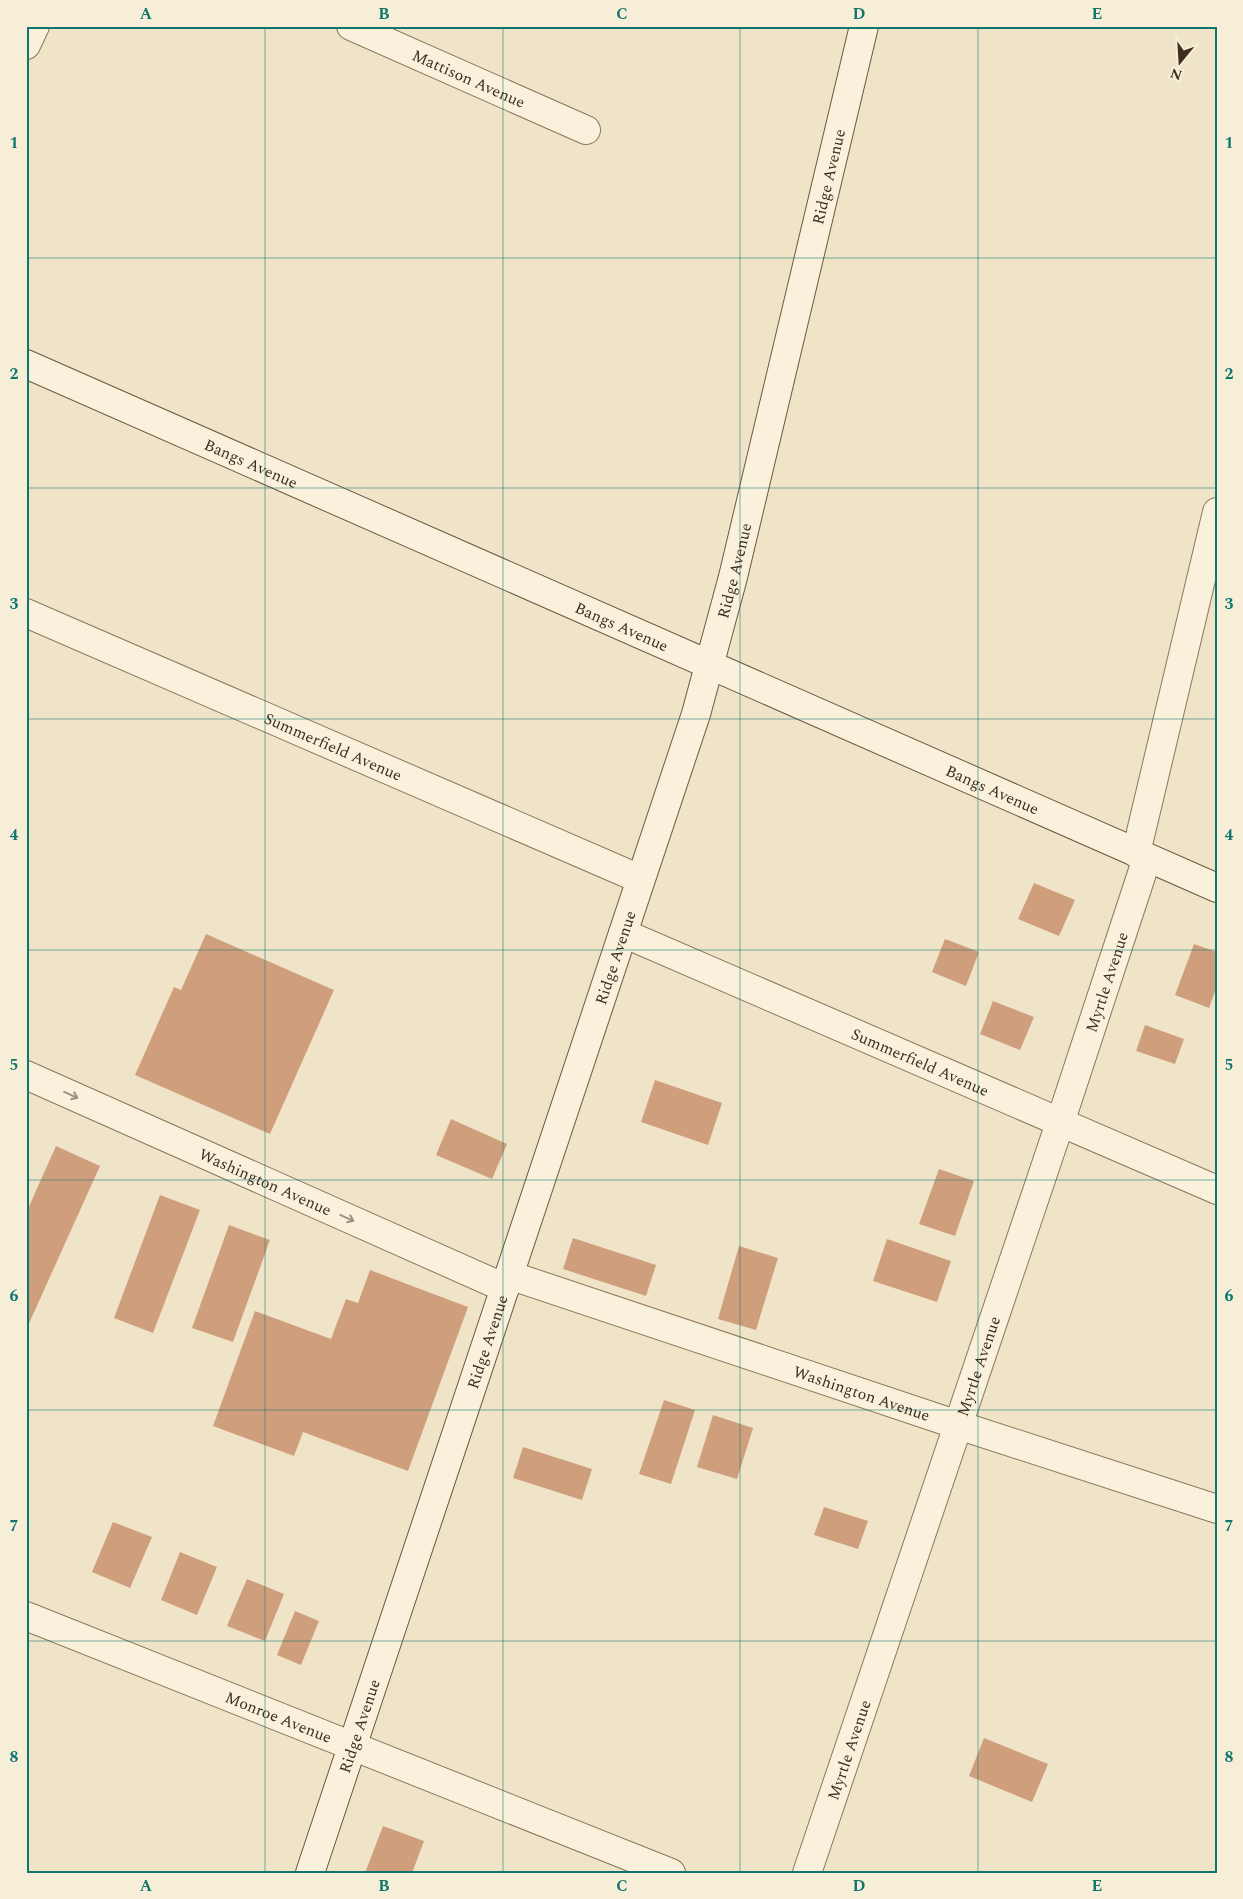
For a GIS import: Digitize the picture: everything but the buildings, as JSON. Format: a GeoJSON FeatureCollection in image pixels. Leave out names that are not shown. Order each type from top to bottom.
{"type":"FeatureCollection","features":[{"type":"Feature","properties":{"kind":"street"},"geometry":{"type":"LineString","coordinates":[[26,45],[34,26]]}},
{"type":"Feature","properties":{"kind":"street","name":"Mattison Avenue"},"geometry":{"type":"LineString","coordinates":[[351,26],[586,130]]}},
{"type":"Feature","properties":{"kind":"street","name":"Ridge Avenue"},"geometry":{"type":"LineString","coordinates":[[310,1873],[696,714],[710,665],[864,26]]}},
{"type":"Feature","properties":{"kind":"street","name":"Bangs Avenue"},"geometry":{"type":"LineString","coordinates":[[26,364],[1217,888]]}},
{"type":"Feature","properties":{"kind":"street","name":"Myrtle Avenue"},"geometry":{"type":"LineString","coordinates":[[807,1873],[1060,1123],[1142,855],[1217,512]]}},
{"type":"Feature","properties":{"kind":"street","name":"Summerfield Avenue"},"geometry":{"type":"LineString","coordinates":[[26,613],[640,879]]}},
{"type":"Feature","properties":{"kind":"street","name":"Summerfield Avenue"},"geometry":{"type":"LineString","coordinates":[[623,933],[1217,1190]]}},
{"type":"Feature","properties":{"kind":"street","name":"Washington Avenue"},"geometry":{"type":"LineString","coordinates":[[26,1075],[507,1281],[1217,1509]]}},
{"type":"Feature","properties":{"kind":"street","name":"Monroe Avenue"},"geometry":{"type":"LineString","coordinates":[[26,1616],[671,1873]]}}]}
